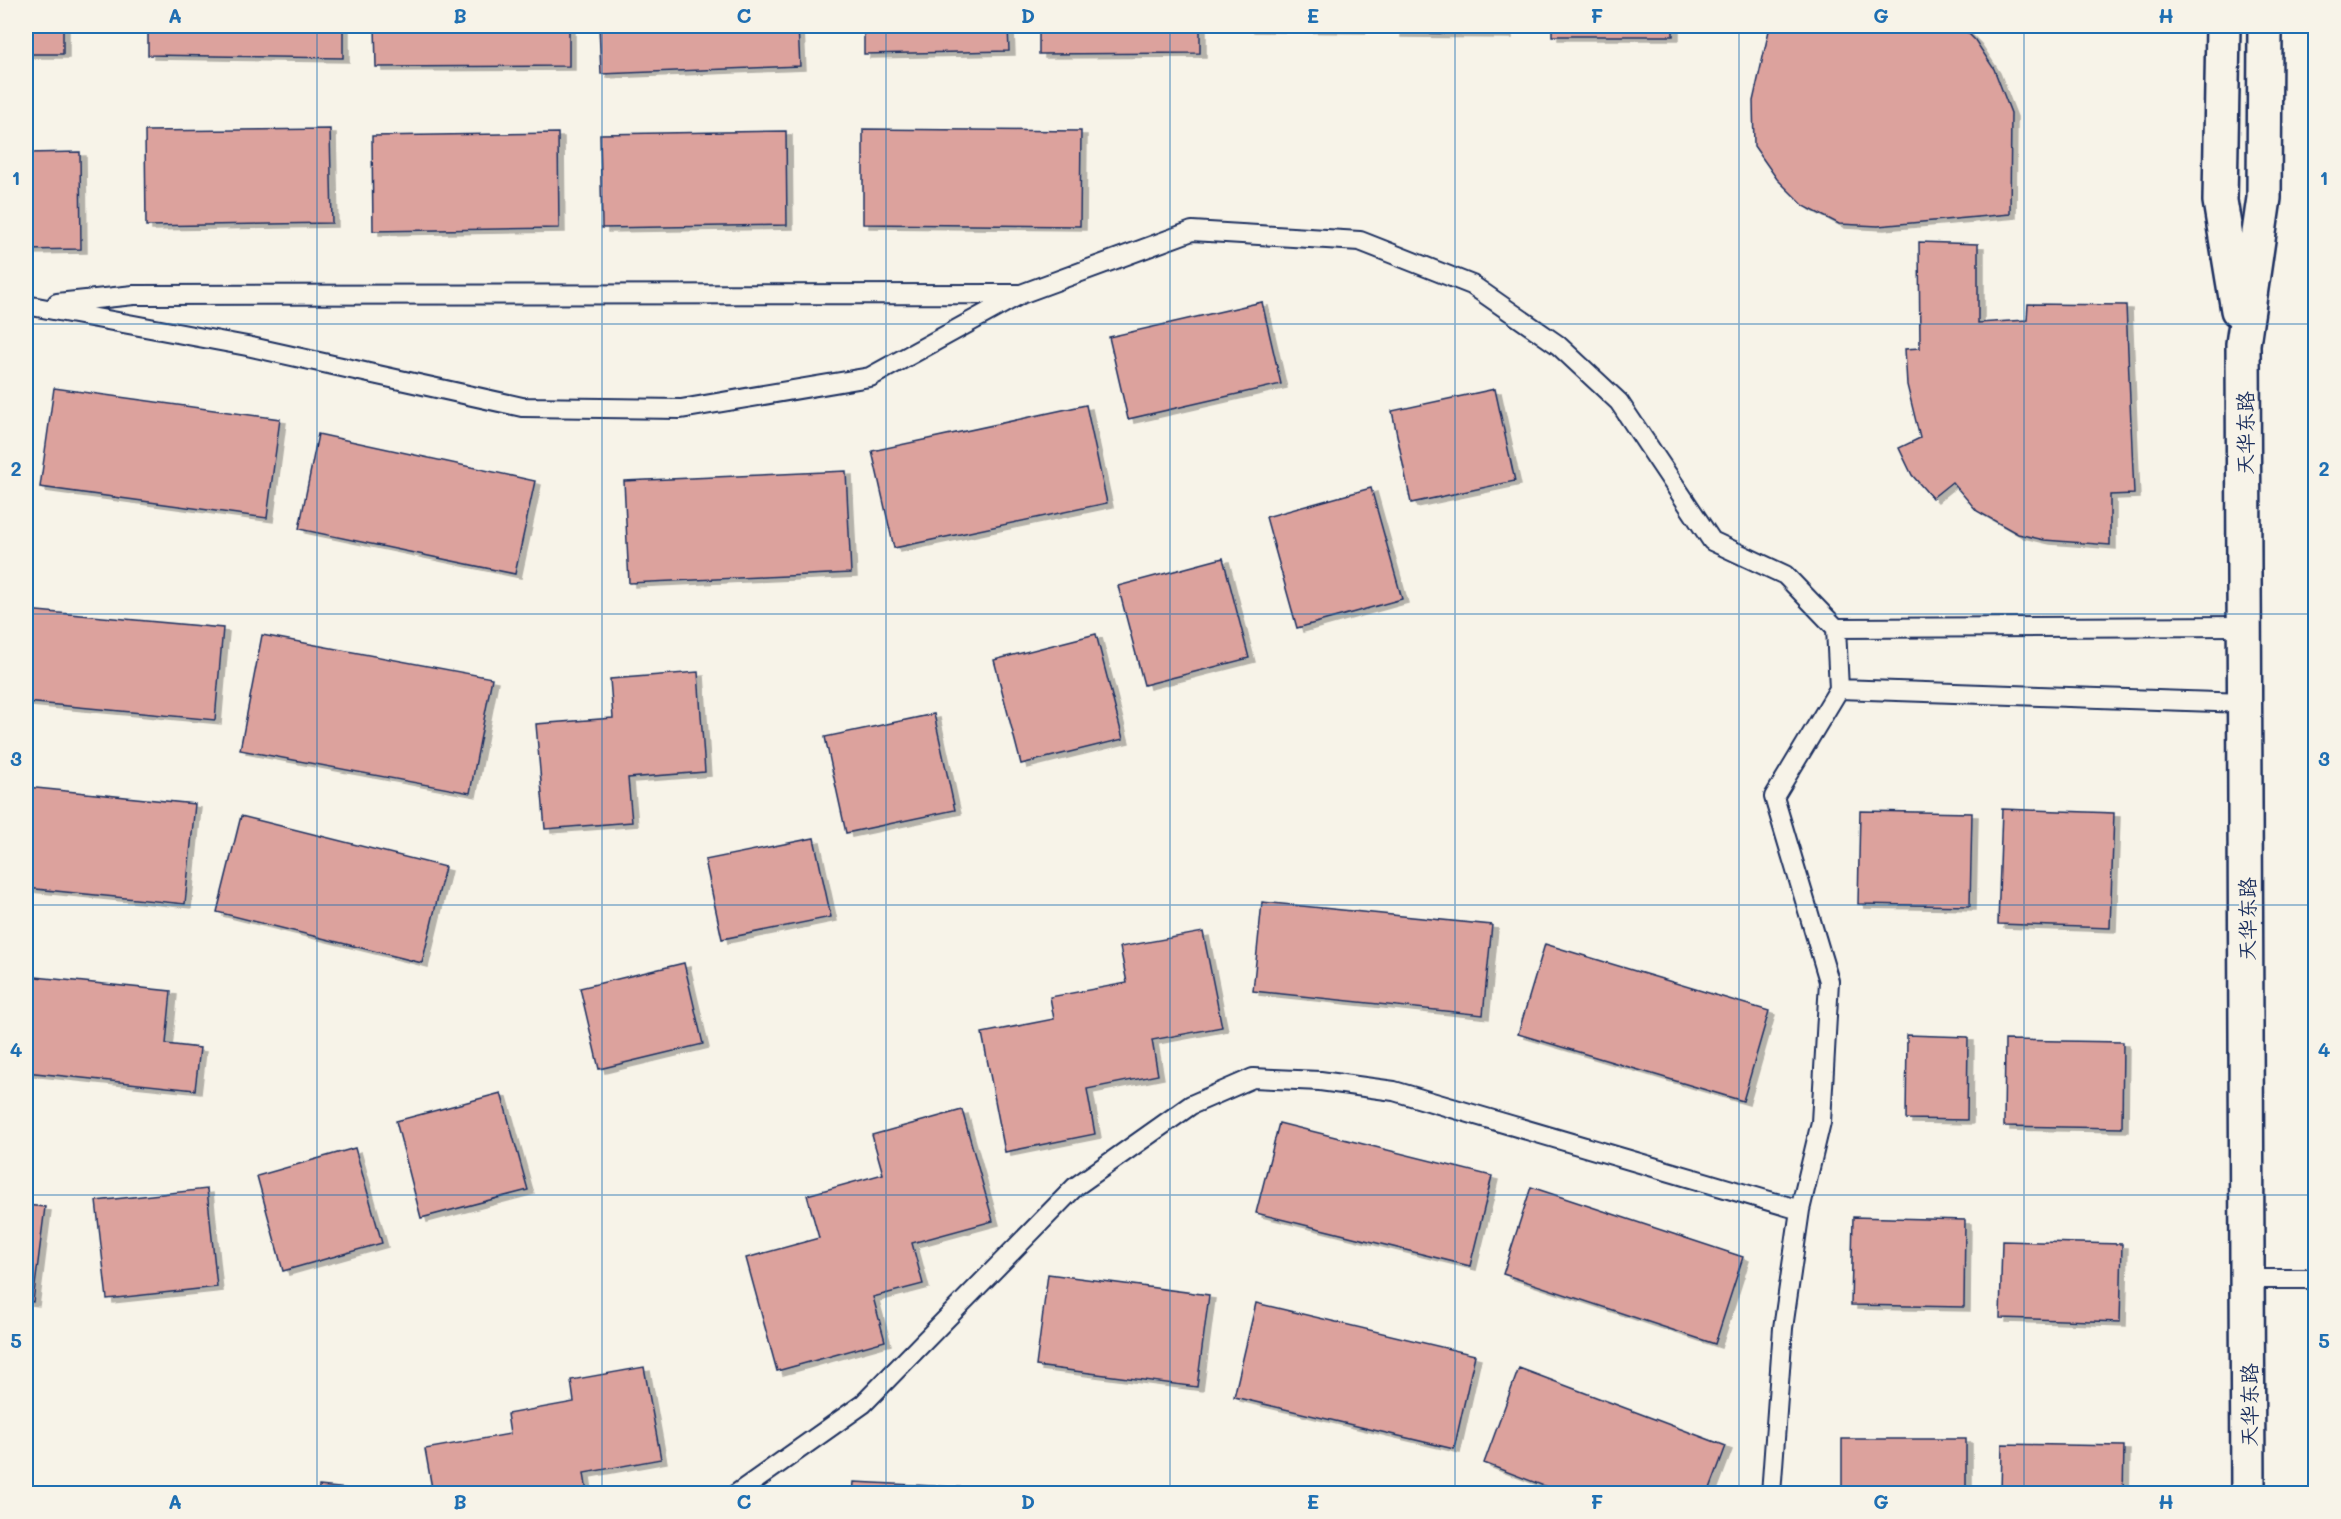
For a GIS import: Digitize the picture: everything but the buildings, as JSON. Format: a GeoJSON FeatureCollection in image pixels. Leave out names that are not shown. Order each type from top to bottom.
{"type":"FeatureCollection","features":[{"type":"Feature","properties":{"kind":"street","name":"天华东路"},"geometry":{"type":"LineString","coordinates":[[2223,26],[2220,201],[2243,344]]}},
{"type":"Feature","properties":{"kind":"street","name":"天华东路"},"geometry":{"type":"LineString","coordinates":[[2248,1494],[2243,344],[2264,198],[2265,26]]}},
{"type":"Feature","properties":{"kind":"lane"},"geometry":{"type":"LineString","coordinates":[[31,305],[247,346],[522,407],[681,409],[870,377],[1021,294],[1192,231],[1360,241],[1472,285],[1558,345],[1619,402],[1712,541],[1785,575],[1836,628],[1839,689],[1774,797],[1829,981],[1821,1122],[1800,1210],[1783,1328],[1771,1494]]}},
{"type":"Feature","properties":{"kind":"lane"},"geometry":{"type":"LineString","coordinates":[[31,305],[134,295],[1021,294]]}},
{"type":"Feature","properties":{"kind":"lane"},"geometry":{"type":"LineString","coordinates":[[1836,628],[2245,626]]}},
{"type":"Feature","properties":{"kind":"lane"},"geometry":{"type":"LineString","coordinates":[[1839,689],[2245,703]]}},
{"type":"Feature","properties":{"kind":"lane"},"geometry":{"type":"LineString","coordinates":[[736,1494],[863,1404],[1075,1187],[1191,1105],[1253,1078],[1320,1081],[1394,1090],[1800,1210]]}},
{"type":"Feature","properties":{"kind":"lane"},"geometry":{"type":"LineString","coordinates":[[2247,1279],[2316,1279]]}}]}
